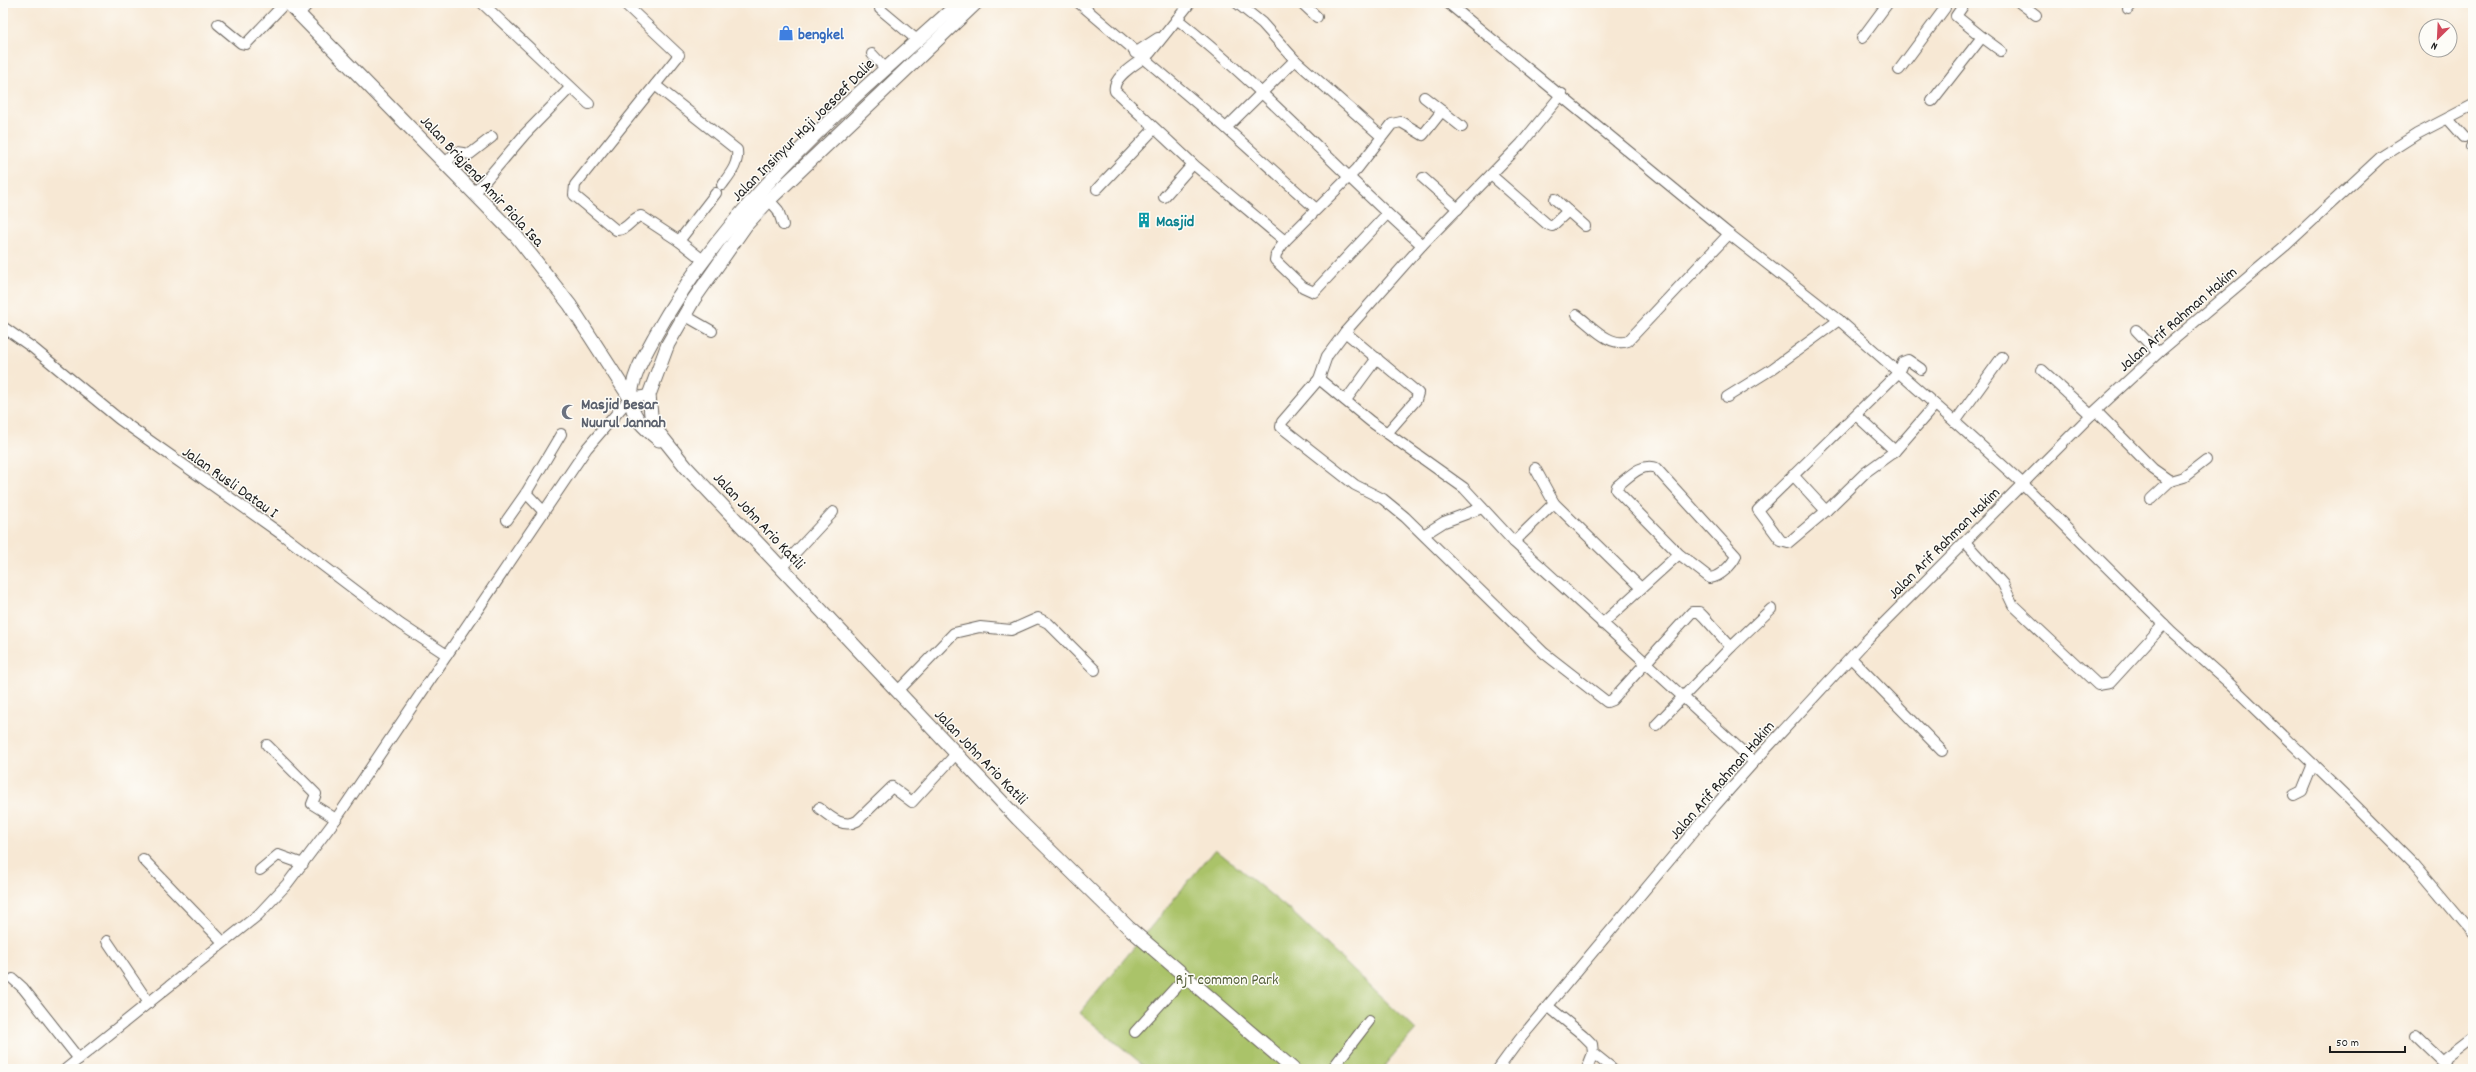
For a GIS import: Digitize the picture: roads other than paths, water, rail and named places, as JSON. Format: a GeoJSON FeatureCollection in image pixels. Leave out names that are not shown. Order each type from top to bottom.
{"type":"FeatureCollection","features":[{"type":"Feature","properties":{"kind":"main road","name":"Jalan Brigjend Amir Piola Isa"},"geometry":{"type":"LineString","coordinates":[[287,3],[516,236],[570,305],[631,398]]}},
{"type":"Feature","properties":{"kind":"main road","name":"Jalan Insinyur Haji Joesoef Dalie"},"geometry":{"type":"LineString","coordinates":[[631,398],[635,378],[647,351],[668,313],[703,260],[757,194],[818,132],[959,3]]}},
{"type":"Feature","properties":{"kind":"main road","name":"Jalan Insinyur Haji Joesoef Dalie"},"geometry":{"type":"LineString","coordinates":[[649,395],[668,344],[684,315],[724,254],[746,225],[769,200],[976,3]]}},
{"type":"Feature","properties":{"kind":"main road","name":"Jalan John Ario Katili"},"geometry":{"type":"LineString","coordinates":[[649,395],[653,421],[667,445]]}},
{"type":"Feature","properties":{"kind":"main road","name":"Jalan John Ario Katili"},"geometry":{"type":"LineString","coordinates":[[631,398],[637,419],[654,436],[667,445],[956,754],[1129,928],[1293,1069]]}},
{"type":"Feature","properties":{"kind":"street"},"geometry":{"type":"LineString","coordinates":[[218,24],[241,43],[246,44],[287,3]]}},
{"type":"Feature","properties":{"kind":"street"},"geometry":{"type":"LineString","coordinates":[[299,14],[309,3]]}},
{"type":"Feature","properties":{"kind":"street"},"geometry":{"type":"LineString","coordinates":[[482,3],[570,88],[589,104]]}},
{"type":"Feature","properties":{"kind":"street"},"geometry":{"type":"LineString","coordinates":[[624,3],[679,53],[678,57],[575,185],[573,192],[574,196],[616,230],[622,230],[636,217],[641,216],[679,240],[703,260]]}},
{"type":"Feature","properties":{"kind":"street"},"geometry":{"type":"LineString","coordinates":[[880,3],[880,9],[917,40]]}},
{"type":"Feature","properties":{"kind":"street"},"geometry":{"type":"LineString","coordinates":[[1079,3],[1226,128],[1315,208]]}},
{"type":"Feature","properties":{"kind":"street"},"geometry":{"type":"LineString","coordinates":[[1190,3],[1164,35],[1140,56],[1114,88],[1116,95],[1193,164],[1285,241]]}},
{"type":"Feature","properties":{"kind":"street"},"geometry":{"type":"LineString","coordinates":[[1237,3],[1262,23],[1295,60],[1381,136]]}},
{"type":"Feature","properties":{"kind":"street"},"geometry":{"type":"LineString","coordinates":[[1302,3],[1317,17]]}},
{"type":"Feature","properties":{"kind":"street"},"geometry":{"type":"LineString","coordinates":[[1448,3],[1562,94],[1729,234],[1839,320],[1955,422],[2022,483],[2164,624],[2229,683],[2313,764],[2414,864],[2473,934]]}},
{"type":"Feature","properties":{"kind":"street"},"geometry":{"type":"LineString","coordinates":[[1862,38],[1888,3]]}},
{"type":"Feature","properties":{"kind":"street"},"geometry":{"type":"LineString","coordinates":[[1956,16],[1965,3]]}},
{"type":"Feature","properties":{"kind":"street"},"geometry":{"type":"LineString","coordinates":[[2020,3],[2036,15]]}},
{"type":"Feature","properties":{"kind":"street"},"geometry":{"type":"LineString","coordinates":[[1898,70],[1942,5],[2001,52]]}},
{"type":"Feature","properties":{"kind":"street"},"geometry":{"type":"LineString","coordinates":[[1177,19],[1262,93],[1387,214],[1422,245]]}},
{"type":"Feature","properties":{"kind":"street"},"geometry":{"type":"LineString","coordinates":[[1932,101],[1982,37]]}},
{"type":"Feature","properties":{"kind":"street"},"geometry":{"type":"LineString","coordinates":[[872,54],[886,70]]}},
{"type":"Feature","properties":{"kind":"street"},"geometry":{"type":"LineString","coordinates":[[1226,128],[1295,60]]}},
{"type":"Feature","properties":{"kind":"street"},"geometry":{"type":"LineString","coordinates":[[656,85],[737,150],[738,157],[734,168],[679,240]]}},
{"type":"Feature","properties":{"kind":"street"},"geometry":{"type":"LineString","coordinates":[[474,194],[525,134],[570,88]]}},
{"type":"Feature","properties":{"kind":"street"},"geometry":{"type":"LineString","coordinates":[[1562,94],[1539,124],[1422,245],[1345,332],[1327,356],[1319,378],[1282,422],[1281,427],[1355,485],[1383,499],[1425,534],[1450,562],[1544,653],[1605,702],[1612,700],[1646,665],[1689,615],[1696,611],[1704,617],[1731,647]]}},
{"type":"Feature","properties":{"kind":"street"},"geometry":{"type":"LineString","coordinates":[[1424,98],[1462,127]]}},
{"type":"Feature","properties":{"kind":"street","name":"Jalan Arif Rahman Hakim"},"geometry":{"type":"LineString","coordinates":[[1498,1069],[1714,807],[1754,762],[1851,658],[2022,483],[2093,413],[2158,353],[2284,246],[2381,157],[2417,134],[2448,119],[2473,104]]}},
{"type":"Feature","properties":{"kind":"street"},"geometry":{"type":"LineString","coordinates":[[1387,214],[1314,292],[1303,287],[1277,263],[1276,254],[1285,241],[1315,208],[1373,150],[1381,136],[1392,124],[1397,122],[1406,124],[1420,135],[1426,134],[1442,111]]}},
{"type":"Feature","properties":{"kind":"street"},"geometry":{"type":"LineString","coordinates":[[2448,119],[2464,137]]}},
{"type":"Feature","properties":{"kind":"street"},"geometry":{"type":"LineString","coordinates":[[1097,189],[1154,129]]}},
{"type":"Feature","properties":{"kind":"street"},"geometry":{"type":"LineString","coordinates":[[445,164],[456,152],[470,154],[492,137]]}},
{"type":"Feature","properties":{"kind":"street"},"geometry":{"type":"LineString","coordinates":[[1164,197],[1193,164]]}},
{"type":"Feature","properties":{"kind":"street"},"geometry":{"type":"LineString","coordinates":[[1491,175],[1550,225],[1555,224],[1568,211]]}},
{"type":"Feature","properties":{"kind":"street"},"geometry":{"type":"LineString","coordinates":[[1423,178],[1458,209]]}},
{"type":"Feature","properties":{"kind":"street"},"geometry":{"type":"LineString","coordinates":[[1555,199],[1585,226]]}},
{"type":"Feature","properties":{"kind":"street"},"geometry":{"type":"LineString","coordinates":[[769,200],[778,210],[783,225]]}},
{"type":"Feature","properties":{"kind":"street"},"geometry":{"type":"LineString","coordinates":[[1577,314],[1612,342],[1622,344],[1628,341],[1729,234]]}},
{"type":"Feature","properties":{"kind":"street"},"geometry":{"type":"LineString","coordinates":[[684,315],[712,331]]}},
{"type":"Feature","properties":{"kind":"street"},"geometry":{"type":"LineString","coordinates":[[1727,397],[1772,369],[1839,320]]}},
{"type":"Feature","properties":{"kind":"street","name":"Jalan Rusli Datau I"},"geometry":{"type":"LineString","coordinates":[[3,327],[33,348],[118,419],[284,536],[400,624],[447,655]]}},
{"type":"Feature","properties":{"kind":"street"},"geometry":{"type":"LineString","coordinates":[[2136,330],[2158,353]]}},
{"type":"Feature","properties":{"kind":"street"},"geometry":{"type":"LineString","coordinates":[[1345,332],[1418,393],[1416,400],[1387,433]]}},
{"type":"Feature","properties":{"kind":"street"},"geometry":{"type":"LineString","coordinates":[[1955,422],[2002,357]]}},
{"type":"Feature","properties":{"kind":"street"},"geometry":{"type":"LineString","coordinates":[[1346,400],[1377,358]]}},
{"type":"Feature","properties":{"kind":"street"},"geometry":{"type":"LineString","coordinates":[[1921,369],[1908,360],[1903,362],[1898,373],[1856,416],[1758,510],[1781,541],[1788,543],[1826,511],[1866,472],[1895,451],[1935,405]]}},
{"type":"Feature","properties":{"kind":"street"},"geometry":{"type":"LineString","coordinates":[[2042,370],[2093,413],[2153,469],[2170,481]]}},
{"type":"Feature","properties":{"kind":"street"},"geometry":{"type":"LineString","coordinates":[[1319,378],[1387,433],[1464,488],[1514,542],[1646,665],[1683,696],[1754,762]]}},
{"type":"Feature","properties":{"kind":"street"},"geometry":{"type":"LineString","coordinates":[[66,1069],[223,942],[258,916],[303,864],[336,819],[602,429],[631,398],[649,395]]}},
{"type":"Feature","properties":{"kind":"street"},"geometry":{"type":"LineString","coordinates":[[1856,416],[1895,451]]}},
{"type":"Feature","properties":{"kind":"street"},"geometry":{"type":"LineString","coordinates":[[507,520],[526,493],[561,434]]}},
{"type":"Feature","properties":{"kind":"street"},"geometry":{"type":"LineString","coordinates":[[2151,499],[2170,481],[2184,477],[2206,460]]}},
{"type":"Feature","properties":{"kind":"street"},"geometry":{"type":"LineString","coordinates":[[1651,466],[1656,468],[1736,556],[1734,562],[1710,578],[1679,554],[1616,490],[1617,486],[1642,467],[1651,466]]}},
{"type":"Feature","properties":{"kind":"street"},"geometry":{"type":"LineString","coordinates":[[1535,468],[1554,503],[1641,588]]}},
{"type":"Feature","properties":{"kind":"street"},"geometry":{"type":"LineString","coordinates":[[1793,475],[1826,511]]}},
{"type":"Feature","properties":{"kind":"street"},"geometry":{"type":"LineString","coordinates":[[526,493],[544,512]]}},
{"type":"Feature","properties":{"kind":"street"},"geometry":{"type":"LineString","coordinates":[[1514,542],[1554,503]]}},
{"type":"Feature","properties":{"kind":"street"},"geometry":{"type":"LineString","coordinates":[[1425,534],[1444,522],[1482,508]]}},
{"type":"Feature","properties":{"kind":"street"},"geometry":{"type":"LineString","coordinates":[[781,568],[834,512]]}},
{"type":"Feature","properties":{"kind":"street"},"geometry":{"type":"LineString","coordinates":[[1965,542],[2003,584],[2013,605],[2098,685],[2110,683],[2164,624]]}},
{"type":"Feature","properties":{"kind":"street"},"geometry":{"type":"LineString","coordinates":[[1602,624],[1679,554]]}},
{"type":"Feature","properties":{"kind":"street"},"geometry":{"type":"LineString","coordinates":[[1656,725],[1731,647],[1771,609]]}},
{"type":"Feature","properties":{"kind":"street"},"geometry":{"type":"LineString","coordinates":[[897,692],[954,633],[980,627],[1011,630],[1038,618],[1048,623],[1095,670]]}},
{"type":"Feature","properties":{"kind":"street"},"geometry":{"type":"LineString","coordinates":[[1851,658],[1942,751]]}},
{"type":"Feature","properties":{"kind":"street"},"geometry":{"type":"LineString","coordinates":[[267,745],[316,794],[312,804],[336,819]]}},
{"type":"Feature","properties":{"kind":"street"},"geometry":{"type":"LineString","coordinates":[[819,808],[834,820],[851,824],[857,821],[892,787],[912,802],[956,754]]}},
{"type":"Feature","properties":{"kind":"street"},"geometry":{"type":"LineString","coordinates":[[2294,795],[2302,791],[2313,764]]}},
{"type":"Feature","properties":{"kind":"street"},"geometry":{"type":"LineString","coordinates":[[260,870],[278,855],[303,864]]}},
{"type":"Feature","properties":{"kind":"street"},"geometry":{"type":"LineString","coordinates":[[143,859],[223,942]]}},
{"type":"Feature","properties":{"kind":"street"},"geometry":{"type":"LineString","coordinates":[[106,941],[149,1003]]}},
{"type":"Feature","properties":{"kind":"street"},"geometry":{"type":"LineString","coordinates":[[1135,1032],[1185,977]]}},
{"type":"Feature","properties":{"kind":"street"},"geometry":{"type":"LineString","coordinates":[[13,979],[23,988],[79,1059]]}},
{"type":"Feature","properties":{"kind":"street"},"geometry":{"type":"LineString","coordinates":[[1549,1007],[1592,1044],[1593,1053],[1588,1066]]}},
{"type":"Feature","properties":{"kind":"street"},"geometry":{"type":"LineString","coordinates":[[1332,1069],[1369,1021]]}},
{"type":"Feature","properties":{"kind":"street"},"geometry":{"type":"LineString","coordinates":[[2416,1036],[2445,1066],[2448,1058],[2473,1038]]}},
{"type":"Feature","properties":{"kind":"street"},"geometry":{"type":"LineString","coordinates":[[1593,1053],[1613,1069]]}},
{"type":"Feature","properties":{"kind":"place","name":"bengkel"},"geometry":{"type":"Point","coordinates":[786,33]}},
{"type":"Feature","properties":{"kind":"place","name":"Masjid"},"geometry":{"type":"Point","coordinates":[1144,220]}},
{"type":"Feature","properties":{"kind":"place","name":"Masjid Besar Nuurul Jannah"},"geometry":{"type":"Point","coordinates":[569,412]}},
{"type":"Feature","properties":{"kind":"park label","name":"RjT common Park"},"geometry":{"type":"Point","coordinates":[1227,978]}}]}
